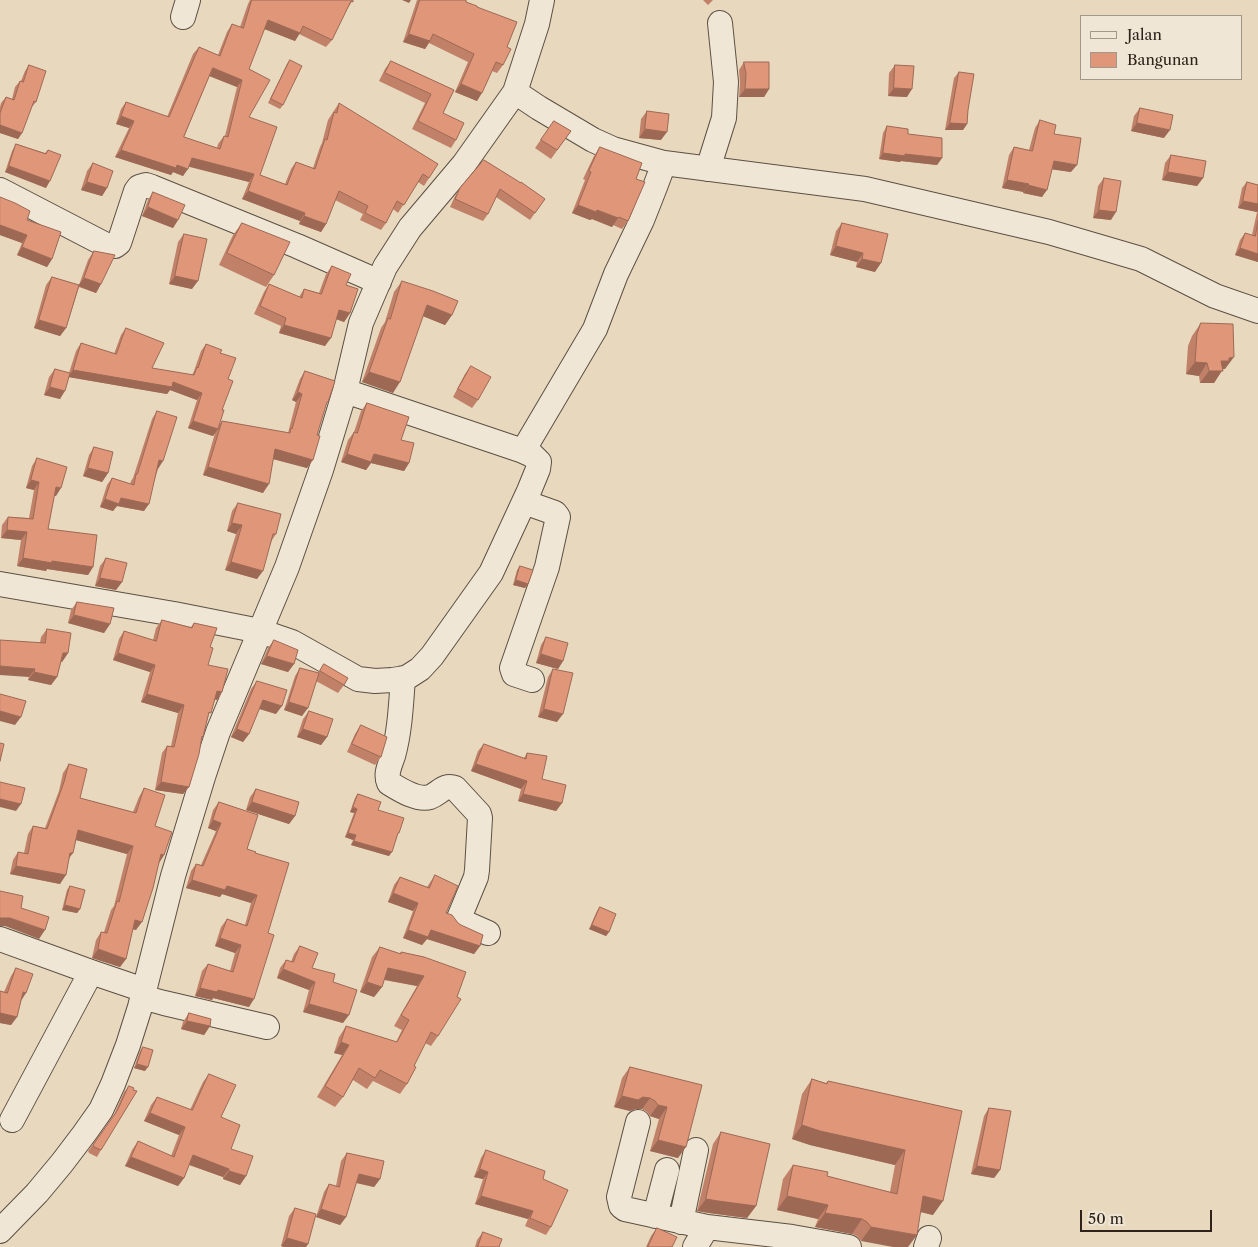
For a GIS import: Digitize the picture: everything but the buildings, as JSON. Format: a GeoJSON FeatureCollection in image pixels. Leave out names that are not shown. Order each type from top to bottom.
{"type":"FeatureCollection","features":[{"type":"Feature","properties":{"kind":"street"},"geometry":{"type":"LineString","coordinates":[[0,1230],[62,1163],[101,1110],[113,1084],[128,1045],[173,876],[203,777],[218,732],[287,567],[321,470],[345,391],[362,324],[385,266],[410,228],[464,164],[515,92],[537,24],[542,0]]}},
{"type":"Feature","properties":{"kind":"street"},"geometry":{"type":"LineString","coordinates":[[708,169],[724,118],[726,82],[720,23]]}},
{"type":"Feature","properties":{"kind":"street"},"geometry":{"type":"LineString","coordinates":[[515,92],[593,140],[613,149],[664,163],[865,189],[1048,232],[1142,259],[1215,296],[1258,311]]}},
{"type":"Feature","properties":{"kind":"street"},"geometry":{"type":"LineString","coordinates":[[523,451],[595,329],[616,274],[656,188],[664,163]]}},
{"type":"Feature","properties":{"kind":"street"},"geometry":{"type":"LineString","coordinates":[[0,190],[106,245],[115,246],[119,243],[138,187],[152,187],[297,246],[379,282]]}},
{"type":"Feature","properties":{"kind":"street"},"geometry":{"type":"LineString","coordinates":[[0,584],[260,631],[292,642],[358,679],[406,678],[420,669],[432,656],[491,573],[524,502],[538,469],[539,462],[532,455],[523,451],[345,391]]}},
{"type":"Feature","properties":{"kind":"street"},"geometry":{"type":"LineString","coordinates":[[524,502],[555,513],[558,517],[547,567],[512,668],[514,674],[532,680]]}},
{"type":"Feature","properties":{"kind":"street"},"geometry":{"type":"LineString","coordinates":[[403,678],[394,753],[387,774],[388,783],[421,798],[429,797],[446,787],[455,788],[479,814],[476,877],[459,918],[463,922],[488,933]]}},
{"type":"Feature","properties":{"kind":"street"},"geometry":{"type":"LineString","coordinates":[[0,938],[174,1005],[267,1026]]}},
{"type":"Feature","properties":{"kind":"street"},"geometry":{"type":"LineString","coordinates":[[12,1120],[91,972]]}},
{"type":"Feature","properties":{"kind":"street"},"geometry":{"type":"LineString","coordinates":[[638,1122],[619,1197],[621,1206],[626,1210],[707,1227],[731,1239],[849,1247]]}},
{"type":"Feature","properties":{"kind":"street"},"geometry":{"type":"LineString","coordinates":[[680,1222],[696,1150]]}},
{"type":"Feature","properties":{"kind":"street"},"geometry":{"type":"LineString","coordinates":[[655,1216],[666,1170]]}},
{"type":"Feature","properties":{"kind":"street"},"geometry":{"type":"LineString","coordinates":[[695,1247],[707,1227]]}}]}
